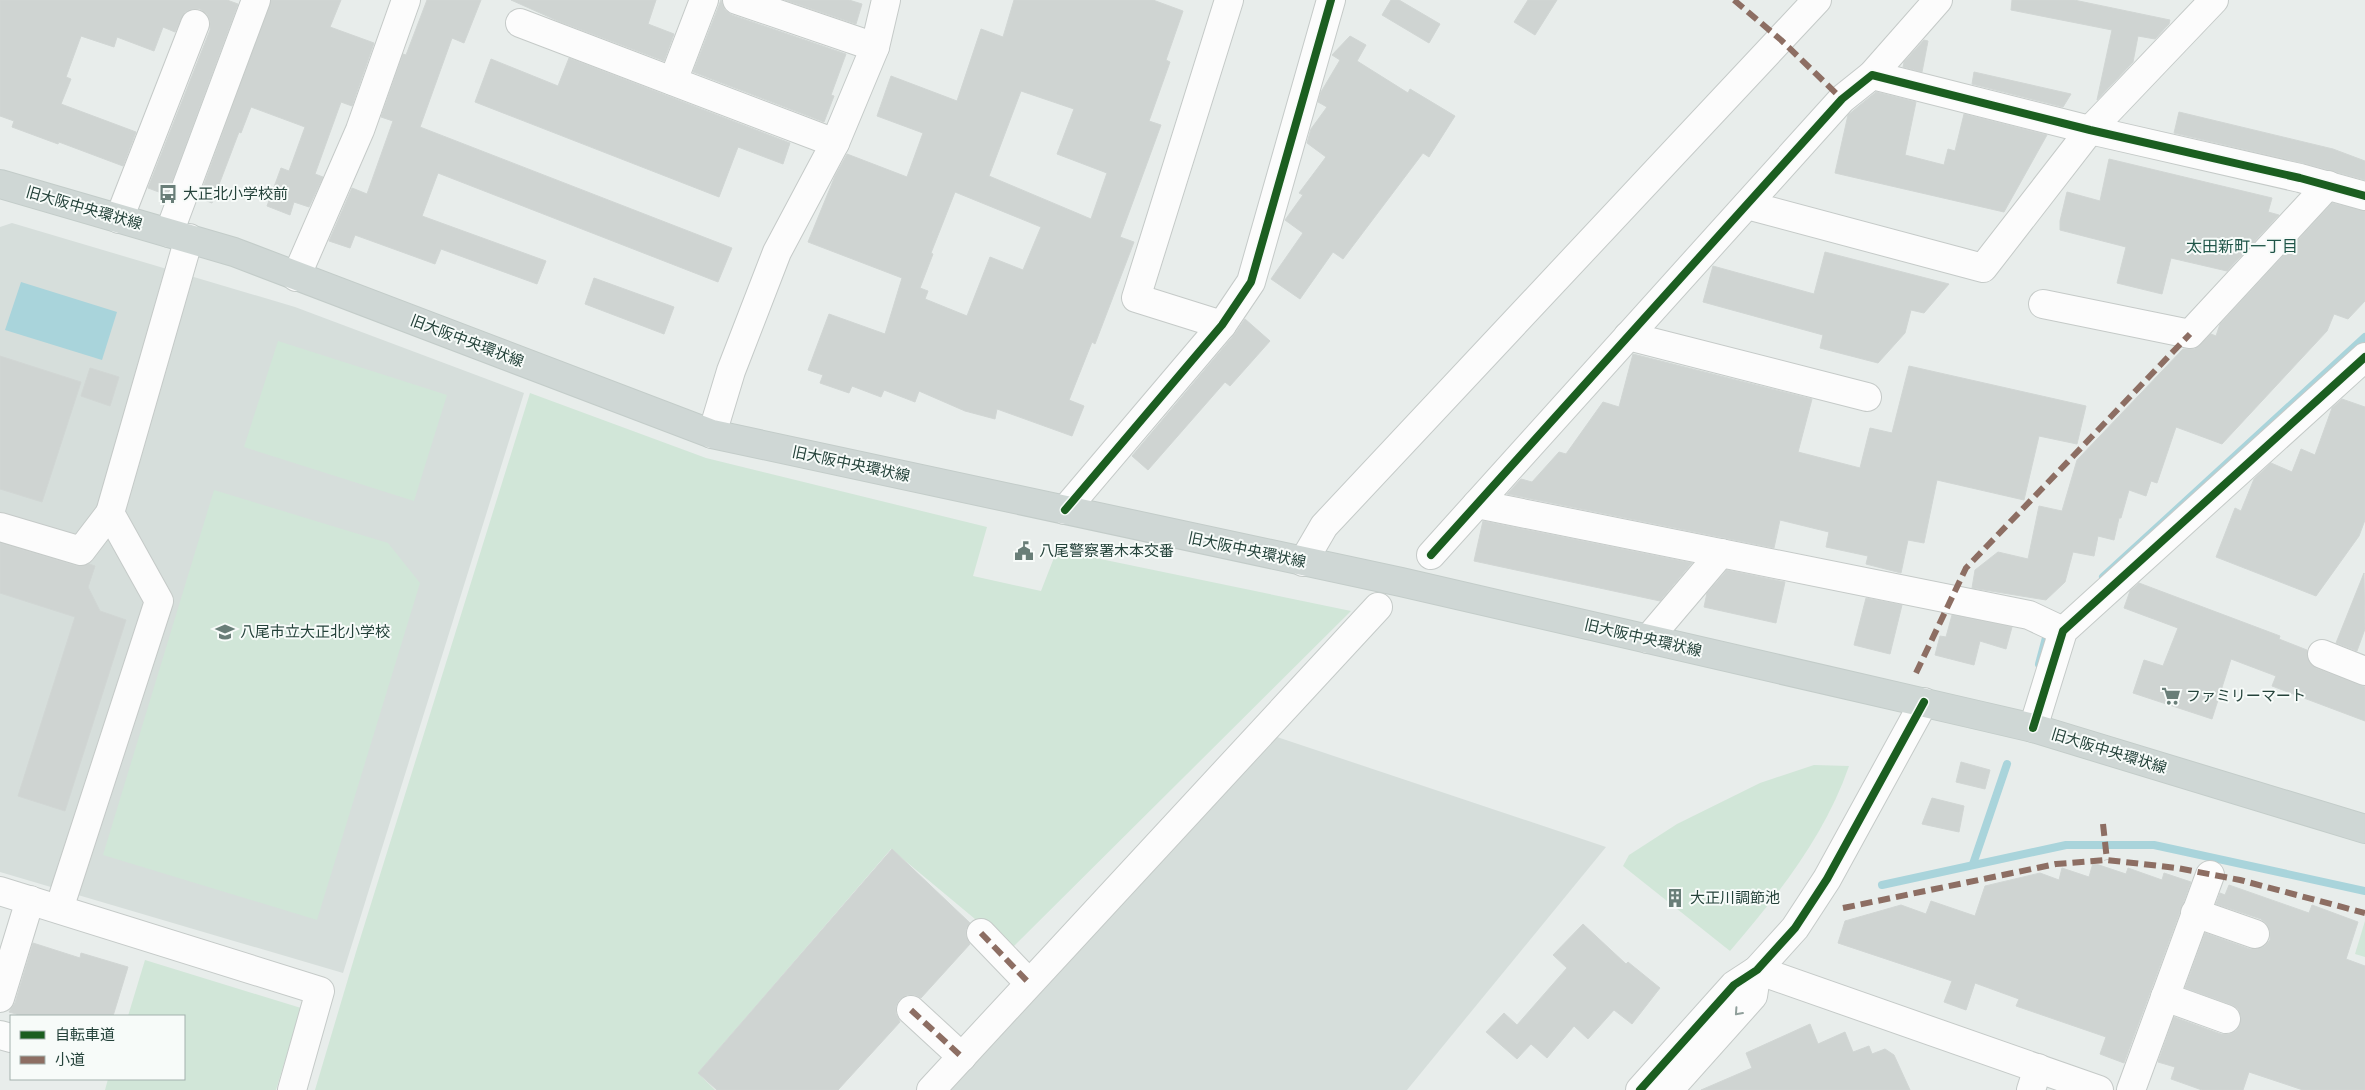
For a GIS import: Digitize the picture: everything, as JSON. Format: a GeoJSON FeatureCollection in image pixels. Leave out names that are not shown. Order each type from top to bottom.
{"type":"FeatureCollection","features":[{"type":"Feature","properties":{"kind":"main road","name":"旧大阪中央環状線"},"geometry":{"type":"LineString","coordinates":[[0,184],[234,252],[712,434],[1303,562],[1924,702],[2032,728],[2365,830]]}},
{"type":"Feature","properties":{"kind":"street"},"geometry":{"type":"LineString","coordinates":[[0,526],[81,551],[110,513],[179,236],[256,0]]}},
{"type":"Feature","properties":{"kind":"street"},"geometry":{"type":"LineString","coordinates":[[673,81],[704,0]]}},
{"type":"Feature","properties":{"kind":"street"},"geometry":{"type":"LineString","coordinates":[[737,0],[875,47]]}},
{"type":"Feature","properties":{"kind":"street"},"geometry":{"type":"LineString","coordinates":[[712,434],[731,371],[777,252],[835,143],[875,47],[886,0]]}},
{"type":"Feature","properties":{"kind":"street"},"geometry":{"type":"LineString","coordinates":[[1222,325],[1136,298],[1229,0]]}},
{"type":"Feature","properties":{"kind":"street"},"geometry":{"type":"LineString","coordinates":[[1065,510],[1222,325],[1251,282],[1331,0]]}},
{"type":"Feature","properties":{"kind":"street"},"geometry":{"type":"LineString","coordinates":[[1303,562],[1324,526],[1817,0]]}},
{"type":"Feature","properties":{"kind":"street"},"geometry":{"type":"LineString","coordinates":[[1431,556],[1842,99],[1872,75],[1938,0]]}},
{"type":"Feature","properties":{"kind":"street"},"geometry":{"type":"LineString","coordinates":[[1747,205],[1983,268],[2090,130],[2214,0]]}},
{"type":"Feature","properties":{"kind":"street"},"geometry":{"type":"LineString","coordinates":[[296,277],[360,130],[404,1]]}},
{"type":"Feature","properties":{"kind":"street"},"geometry":{"type":"LineString","coordinates":[[520,23],[835,143]]}},
{"type":"Feature","properties":{"kind":"street"},"geometry":{"type":"LineString","coordinates":[[119,219],[195,24]]}},
{"type":"Feature","properties":{"kind":"street"},"geometry":{"type":"LineString","coordinates":[[1872,75],[2090,130],[2328,185],[2365,196]]}},
{"type":"Feature","properties":{"kind":"street"},"geometry":{"type":"LineString","coordinates":[[2043,304],[2190,334],[2328,185]]}},
{"type":"Feature","properties":{"kind":"street"},"geometry":{"type":"LineString","coordinates":[[1628,336],[1867,397]]}},
{"type":"Feature","properties":{"kind":"street"},"geometry":{"type":"LineString","coordinates":[[2032,728],[2063,631],[2365,357]]}},
{"type":"Feature","properties":{"kind":"street"},"geometry":{"type":"LineString","coordinates":[[1477,504],[2029,615],[2063,631]]}},
{"type":"Feature","properties":{"kind":"street"},"geometry":{"type":"LineString","coordinates":[[59,909],[159,601],[110,513]]}},
{"type":"Feature","properties":{"kind":"street"},"geometry":{"type":"LineString","coordinates":[[1648,639],[1721,553]]}},
{"type":"Feature","properties":{"kind":"street"},"geometry":{"type":"LineString","coordinates":[[931,1090],[1378,607]]}},
{"type":"Feature","properties":{"kind":"street"},"geometry":{"type":"LineString","coordinates":[[2322,654],[2365,671]]}},
{"type":"Feature","properties":{"kind":"street"},"geometry":{"type":"LineString","coordinates":[[1640,1090],[1734,985],[1757,970],[1795,928],[1827,879],[1924,702]]}},
{"type":"Feature","properties":{"kind":"street"},"geometry":{"type":"LineString","coordinates":[[2131,1090],[2210,875]]}},
{"type":"Feature","properties":{"kind":"street"},"geometry":{"type":"LineString","coordinates":[[0,891],[320,991],[292,1090]]}},
{"type":"Feature","properties":{"kind":"street"},"geometry":{"type":"LineString","coordinates":[[0,998],[30,900]]}},
{"type":"Feature","properties":{"kind":"street"},"geometry":{"type":"LineString","coordinates":[[2195,913],[2255,934]]}},
{"type":"Feature","properties":{"kind":"street"},"geometry":{"type":"LineString","coordinates":[[981,933],[1029,983]]}},
{"type":"Feature","properties":{"kind":"street"},"geometry":{"type":"LineString","coordinates":[[1757,970],[2035,1079],[2099,1090]]}},
{"type":"Feature","properties":{"kind":"street"},"geometry":{"type":"LineString","coordinates":[[1669,1090],[1753,996],[1757,970]]}},
{"type":"Feature","properties":{"kind":"street"},"geometry":{"type":"LineString","coordinates":[[2164,997],[2226,1019]]}},
{"type":"Feature","properties":{"kind":"street"},"geometry":{"type":"LineString","coordinates":[[911,1010],[962,1057]]}},
{"type":"Feature","properties":{"kind":"shaded area","name":"八尾市立大正北小学校"},"geometry":{"type":"Polygon","coordinates":[[[12,223],[295,307],[524,393],[343,973],[0,872],[0,227],[12,223]]]}},
{"type":"Feature","properties":{"kind":"shaded area"},"geometry":{"type":"Polygon","coordinates":[[[1277,737],[1606,847],[1407,1090],[950,1090],[1277,737]]]}},
{"type":"Feature","properties":{"kind":"green space"},"geometry":{"type":"Polygon","coordinates":[[[278,341],[447,395],[414,501],[244,447],[278,341]]]}},
{"type":"Feature","properties":{"kind":"green space"},"geometry":{"type":"Polygon","coordinates":[[[530,393],[706,458],[987,527],[973,576],[1041,591],[1057,550],[1351,611],[1011,949],[891,849],[698,1073],[715,1090],[315,1090],[530,393]]]}},
{"type":"Feature","properties":{"kind":"green space"},"geometry":{"type":"Polygon","coordinates":[[[214,490],[388,543],[420,583],[317,920],[103,855],[214,490]]]}},
{"type":"Feature","properties":{"kind":"green space"},"geometry":{"type":"Polygon","coordinates":[[[1814,765],[1849,766],[1827,817],[1813,841],[1782,887],[1730,951],[1623,866],[1629,855],[1677,824],[1760,783],[1814,765]]]}},
{"type":"Feature","properties":{"kind":"green space"},"geometry":{"type":"Polygon","coordinates":[[[2365,921],[2365,957],[2355,954],[2365,921]]]}},
{"type":"Feature","properties":{"kind":"green space"},"geometry":{"type":"Polygon","coordinates":[[[145,960],[301,1008],[276,1090],[105,1090],[108,1080],[185,1080],[185,1015],[128,1015],[145,960]]]}},
{"type":"Feature","properties":{"kind":"water"},"geometry":{"type":"Polygon","coordinates":[[[21,282],[117,312],[102,360],[5,330],[21,282]]]}},
{"type":"Feature","properties":{"kind":"building"},"geometry":{"type":"Polygon","coordinates":[[[0,0],[227,0],[238,4],[167,195],[148,188],[210,30],[210,21],[207,14],[200,9],[192,9],[185,12],[175,32],[163,27],[154,51],[117,37],[114,47],[81,36],[66,77],[71,79],[61,104],[136,132],[123,166],[12,127],[14,121],[0,116],[0,0]]]}},
{"type":"Feature","properties":{"kind":"building"},"geometry":{"type":"Polygon","coordinates":[[[271,0],[341,0],[330,27],[374,43],[352,106],[341,102],[315,174],[323,177],[309,207],[294,202],[290,215],[267,206],[281,168],[289,171],[305,127],[251,107],[241,133],[239,132],[212,203],[199,198],[271,0]]]}},
{"type":"Feature","properties":{"kind":"building"},"geometry":{"type":"Polygon","coordinates":[[[427,0],[481,0],[464,43],[452,38],[420,127],[732,248],[718,282],[438,173],[422,216],[546,261],[537,284],[441,249],[435,264],[355,235],[350,248],[329,241],[352,188],[367,194],[393,121],[381,117],[403,54],[406,55],[427,0]]]}},
{"type":"Feature","properties":{"kind":"building"},"geometry":{"type":"Polygon","coordinates":[[[511,0],[656,0],[648,24],[674,34],[664,61],[558,21],[511,0]]]}},
{"type":"Feature","properties":{"kind":"building"},"geometry":{"type":"Polygon","coordinates":[[[721,0],[725,10],[732,15],[846,54],[831,95],[834,96],[824,122],[693,72],[721,0]]]}},
{"type":"Feature","properties":{"kind":"building"},"geometry":{"type":"Polygon","coordinates":[[[785,0],[849,0],[862,4],[856,24],[785,0]]]}},
{"type":"Feature","properties":{"kind":"building"},"geometry":{"type":"Polygon","coordinates":[[[1014,0],[1153,0],[1183,11],[1166,60],[1170,62],[1149,121],[1161,125],[1120,237],[1134,242],[1095,344],[1092,342],[1069,400],[1084,406],[1072,436],[997,409],[995,419],[965,411],[919,391],[915,402],[884,390],[881,397],[852,386],[849,393],[820,383],[823,375],[808,370],[829,314],[885,334],[902,278],[808,242],[835,176],[847,154],[907,177],[923,133],[877,116],[891,76],[957,101],[981,29],[1003,37],[1014,0]],[[1021,91],[989,176],[1091,219],[1107,173],[1057,154],[1074,109],[1021,91]],[[955,192],[931,253],[933,254],[920,288],[928,291],[925,299],[967,316],[990,257],[1023,270],[1041,227],[955,192]]]}},
{"type":"Feature","properties":{"kind":"building"},"geometry":{"type":"Polygon","coordinates":[[[1391,0],[1399,0],[1440,24],[1429,43],[1382,15],[1391,0]]]}},
{"type":"Feature","properties":{"kind":"building"},"geometry":{"type":"Polygon","coordinates":[[[1528,0],[1557,0],[1535,35],[1514,22],[1528,0]]]}},
{"type":"Feature","properties":{"kind":"building"},"geometry":{"type":"Polygon","coordinates":[[[2012,0],[2074,0],[2170,20],[2169,24],[2155,39],[2138,36],[2133,62],[2097,100],[2112,30],[2011,10],[2012,0]]]}},
{"type":"Feature","properties":{"kind":"building"},"geometry":{"type":"Polygon","coordinates":[[[1350,36],[1366,45],[1357,61],[1408,93],[1410,89],[1455,116],[1429,157],[1423,153],[1343,259],[1333,252],[1300,299],[1271,279],[1303,233],[1285,220],[1303,195],[1299,193],[1326,157],[1307,143],[1311,129],[1327,107],[1318,102],[1321,92],[1340,60],[1332,55],[1350,36]]]}},
{"type":"Feature","properties":{"kind":"building"},"geometry":{"type":"Polygon","coordinates":[[[1924,40],[1928,41],[1922,72],[1903,67],[1904,62],[1924,40]]]}},
{"type":"Feature","properties":{"kind":"building"},"geometry":{"type":"Polygon","coordinates":[[[569,58],[790,143],[783,164],[738,147],[719,197],[475,102],[491,59],[558,86],[569,58]]]}},
{"type":"Feature","properties":{"kind":"building"},"geometry":{"type":"Polygon","coordinates":[[[1974,72],[2071,94],[2063,107],[1972,84],[1974,72]]]}},
{"type":"Feature","properties":{"kind":"building"},"geometry":{"type":"Polygon","coordinates":[[[1876,92],[1916,102],[1905,155],[1944,165],[1948,149],[1955,151],[1964,114],[2047,135],[2004,212],[1835,173],[1848,115],[1876,92]]]}},
{"type":"Feature","properties":{"kind":"building"},"geometry":{"type":"Polygon","coordinates":[[[2179,112],[2333,149],[2365,161],[2365,180],[2303,163],[2174,133],[2179,112]]]}},
{"type":"Feature","properties":{"kind":"building"},"geometry":{"type":"Polygon","coordinates":[[[2109,159],[2272,198],[2268,212],[2279,215],[2227,271],[2171,258],[2162,294],[2117,283],[2126,247],[2060,230],[2060,221],[2067,192],[2100,201],[2109,159]]]}},
{"type":"Feature","properties":{"kind":"building"},"geometry":{"type":"Polygon","coordinates":[[[2332,203],[2365,211],[2365,301],[2348,319],[2334,314],[2327,331],[2222,444],[2176,427],[2157,483],[2151,481],[2146,496],[2129,490],[2121,518],[2119,518],[2114,540],[2098,536],[2094,556],[2073,552],[2065,582],[2046,600],[1972,588],[1975,570],[1998,552],[2028,559],[2039,506],[2062,511],[2077,460],[2183,349],[2195,349],[2211,334],[2216,336],[2220,324],[2332,203]]]}},
{"type":"Feature","properties":{"kind":"building"},"geometry":{"type":"Polygon","coordinates":[[[1825,252],[1949,284],[1924,313],[1911,310],[1905,333],[1878,363],[1820,348],[1823,335],[1703,302],[1713,266],[1814,294],[1825,252]]]}},
{"type":"Feature","properties":{"kind":"building"},"geometry":{"type":"Polygon","coordinates":[[[594,278],[674,307],[664,334],[585,304],[594,278]]]}},
{"type":"Feature","properties":{"kind":"building"},"geometry":{"type":"Polygon","coordinates":[[[1245,319],[1270,341],[1230,386],[1225,382],[1148,470],[1132,456],[1234,335],[1245,319]]]}},
{"type":"Feature","properties":{"kind":"building"},"geometry":{"type":"Polygon","coordinates":[[[1633,354],[1812,399],[1798,452],[1860,468],[1870,428],[1892,433],[1909,366],[2086,406],[2077,444],[2039,436],[2024,500],[1937,480],[1924,543],[1908,540],[1901,573],[1866,564],[1868,556],[1826,547],[1829,532],[1780,520],[1774,548],[1507,494],[1521,479],[1532,482],[1559,452],[1566,454],[1603,402],[1619,407],[1633,354]]]}},
{"type":"Feature","properties":{"kind":"building"},"geometry":{"type":"Polygon","coordinates":[[[0,356],[81,382],[42,502],[0,489],[0,356]]]}},
{"type":"Feature","properties":{"kind":"building"},"geometry":{"type":"Polygon","coordinates":[[[90,368],[119,377],[110,406],[81,396],[90,368]]]}},
{"type":"Feature","properties":{"kind":"building"},"geometry":{"type":"Polygon","coordinates":[[[2342,399],[2365,407],[2365,520],[2359,536],[2316,596],[2216,557],[2235,508],[2241,511],[2254,479],[2271,463],[2292,472],[2301,449],[2315,455],[2332,408],[2342,399]]]}},
{"type":"Feature","properties":{"kind":"building"},"geometry":{"type":"Polygon","coordinates":[[[1483,521],[1692,563],[1660,601],[1474,561],[1483,521]]]}},
{"type":"Feature","properties":{"kind":"building"},"geometry":{"type":"Polygon","coordinates":[[[0,543],[77,566],[89,564],[95,566],[88,587],[100,611],[126,620],[65,811],[18,796],[75,617],[0,593],[0,543]]]}},
{"type":"Feature","properties":{"kind":"building"},"geometry":{"type":"Polygon","coordinates":[[[1727,570],[1785,582],[1776,623],[1704,607],[1707,593],[1727,570]]]}},
{"type":"Feature","properties":{"kind":"building"},"geometry":{"type":"Polygon","coordinates":[[[2364,573],[2365,629],[2357,651],[2336,643],[2364,573]]]}},
{"type":"Feature","properties":{"kind":"building"},"geometry":{"type":"Polygon","coordinates":[[[2139,583],[2280,636],[2279,639],[2307,650],[2310,663],[2316,668],[2365,687],[2365,721],[2272,686],[2276,676],[2231,659],[2212,719],[2133,693],[2144,660],[2163,666],[2178,628],[2124,608],[2130,591],[2139,583]]]}},
{"type":"Feature","properties":{"kind":"building"},"geometry":{"type":"Polygon","coordinates":[[[1866,598],[1902,605],[1890,654],[1854,645],[1866,598]]]}},
{"type":"Feature","properties":{"kind":"building"},"geometry":{"type":"Polygon","coordinates":[[[1952,615],[2012,627],[2006,649],[1980,641],[1974,665],[1935,655],[1940,636],[1946,637],[1952,615]]]}},
{"type":"Feature","properties":{"kind":"building"},"geometry":{"type":"Polygon","coordinates":[[[1961,762],[1990,770],[1985,789],[1956,782],[1961,762]]]}},
{"type":"Feature","properties":{"kind":"building"},"geometry":{"type":"Polygon","coordinates":[[[1932,798],[1964,806],[1959,832],[1922,824],[1932,798]]]}},
{"type":"Feature","properties":{"kind":"building"},"geometry":{"type":"Polygon","coordinates":[[[892,849],[970,923],[966,929],[966,936],[970,944],[921,998],[915,995],[907,995],[899,1000],[896,1006],[896,1014],[900,1022],[838,1090],[717,1090],[698,1073],[892,849]]]}},
{"type":"Feature","properties":{"kind":"building"},"geometry":{"type":"Polygon","coordinates":[[[2093,863],[2126,874],[2128,868],[2162,880],[2164,873],[2191,882],[2124,1063],[2100,1054],[2106,1037],[2016,1006],[2019,999],[1975,983],[1966,1010],[1944,1002],[1952,981],[1838,943],[1845,921],[1901,905],[1926,914],[1931,901],[1975,916],[1985,886],[2040,873],[2059,880],[2062,868],[2089,877],[2093,863]]]}},
{"type":"Feature","properties":{"kind":"building"},"geometry":{"type":"Polygon","coordinates":[[[2229,885],[2309,913],[2312,905],[2358,922],[2346,959],[2365,966],[2365,1090],[2303,1090],[2249,1072],[2243,1090],[2202,1090],[2171,1079],[2175,1067],[2158,1062],[2174,1017],[2221,1034],[2229,1034],[2236,1031],[2240,1025],[2241,1016],[2238,1009],[2232,1005],[2185,988],[2205,933],[2250,949],[2258,949],[2265,946],[2270,940],[2270,931],[2267,924],[2261,919],[2216,904],[2220,893],[2225,895],[2229,885]]]}},
{"type":"Feature","properties":{"kind":"building"},"geometry":{"type":"Polygon","coordinates":[[[1583,924],[1626,964],[1628,962],[1660,988],[1632,1024],[1614,1010],[1588,1039],[1574,1026],[1547,1058],[1531,1044],[1517,1059],[1486,1032],[1504,1013],[1517,1025],[1567,968],[1553,955],[1583,924]]]}},
{"type":"Feature","properties":{"kind":"building"},"geometry":{"type":"Polygon","coordinates":[[[33,943],[80,958],[81,953],[128,967],[113,1015],[20,1015],[9,1012],[15,1003],[33,943]]]}},
{"type":"Feature","properties":{"kind":"building"},"geometry":{"type":"Polygon","coordinates":[[[1810,1024],[1818,1044],[1845,1032],[1853,1052],[1869,1046],[1872,1054],[1885,1049],[1894,1055],[1910,1090],[1701,1090],[1752,1068],[1746,1053],[1810,1024]]]}},
{"type":"Feature","properties":{"kind":"waterway"},"geometry":{"type":"LineString","coordinates":[[2103,577],[2365,337]]}},
{"type":"Feature","properties":{"kind":"waterway"},"geometry":{"type":"LineString","coordinates":[[2039,664],[2048,630]]}},
{"type":"Feature","properties":{"kind":"waterway"},"geometry":{"type":"LineString","coordinates":[[1973,864],[2007,764]]}},
{"type":"Feature","properties":{"kind":"waterway"},"geometry":{"type":"LineString","coordinates":[[1882,885],[2066,845],[2154,845],[2365,891]]}},
{"type":"Feature","properties":{"kind":"marked path"},"geometry":{"type":"LineString","coordinates":[[1734,0],[1781,40],[1842,99]]}},
{"type":"Feature","properties":{"kind":"marked path"},"geometry":{"type":"LineString","coordinates":[[1916,673],[1966,568],[2190,334]]}},
{"type":"Feature","properties":{"kind":"marked path"},"geometry":{"type":"LineString","coordinates":[[2103,824],[2107,860]]}},
{"type":"Feature","properties":{"kind":"marked path"},"geometry":{"type":"LineString","coordinates":[[1843,908],[2056,864],[2107,860],[2177,868],[2240,880],[2365,913]]}},
{"type":"Feature","properties":{"kind":"marked path"},"geometry":{"type":"LineString","coordinates":[[981,933],[1029,983]]}},
{"type":"Feature","properties":{"kind":"marked path"},"geometry":{"type":"LineString","coordinates":[[911,1010],[962,1057]]}},
{"type":"Feature","properties":{"kind":"cycle path"},"geometry":{"type":"LineString","coordinates":[[1065,510],[1222,325],[1251,282],[1331,0]]}},
{"type":"Feature","properties":{"kind":"cycle path"},"geometry":{"type":"LineString","coordinates":[[1431,555],[1842,99],[1872,75],[2090,130],[2300,178],[2365,196]]}},
{"type":"Feature","properties":{"kind":"cycle path"},"geometry":{"type":"LineString","coordinates":[[2033,728],[2063,631],[2365,357]]}},
{"type":"Feature","properties":{"kind":"cycle path"},"geometry":{"type":"LineString","coordinates":[[1640,1090],[1734,985],[1757,970],[1795,928],[1827,879],[1924,702]]}},
{"type":"Feature","properties":{"kind":"place","name":"大正北小学校前"},"geometry":{"type":"Point","coordinates":[168,194]}},
{"type":"Feature","properties":{"kind":"place","name":"八尾警察署木本交番"},"geometry":{"type":"Point","coordinates":[1024,551]}},
{"type":"Feature","properties":{"kind":"place","name":"八尾市立大正北小学校"},"geometry":{"type":"Point","coordinates":[225,632]}},
{"type":"Feature","properties":{"kind":"place","name":"ファミリーマート"},"geometry":{"type":"Point","coordinates":[2171,696]}},
{"type":"Feature","properties":{"kind":"place","name":"大正川調節池"},"geometry":{"type":"Point","coordinates":[1675,898]}},
{"type":"Feature","properties":{"kind":"district","name":"太田新町一丁目"},"geometry":{"type":"Point","coordinates":[2242,246]}}]}
